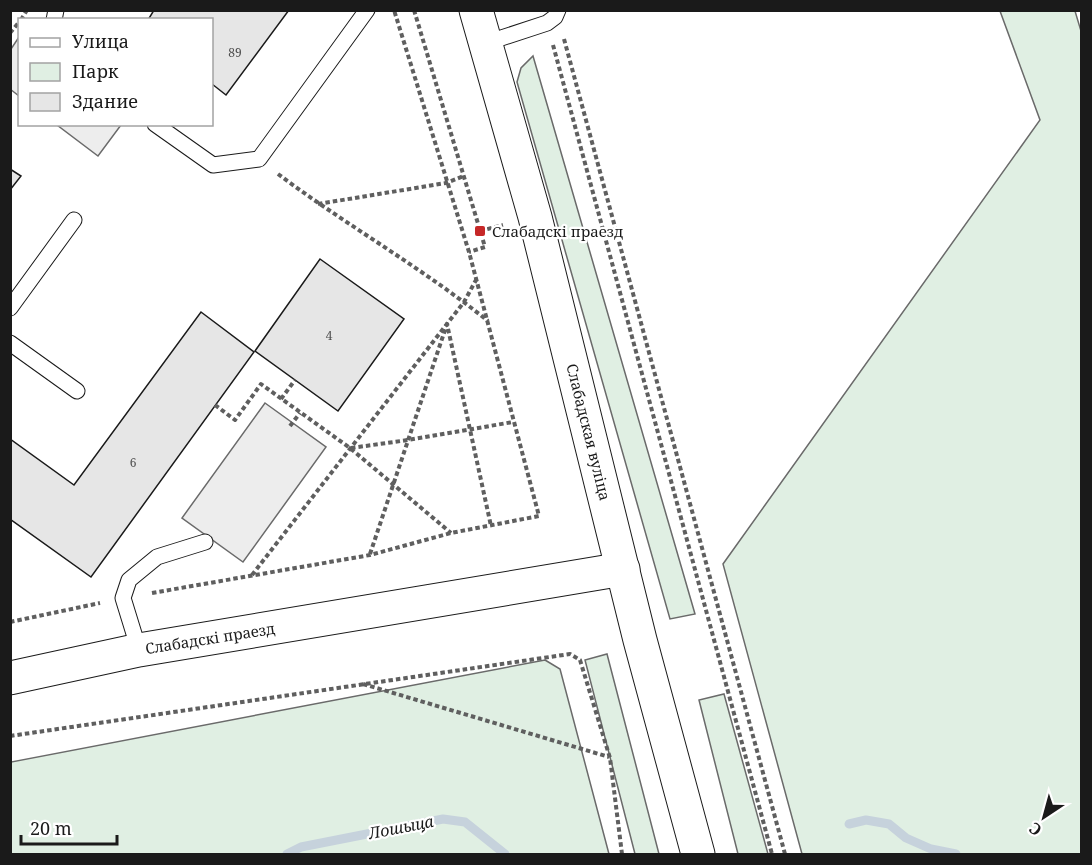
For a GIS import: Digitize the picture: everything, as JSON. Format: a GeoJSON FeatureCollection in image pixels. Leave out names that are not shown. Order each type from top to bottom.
{"type":"FeatureCollection","features":[{"type":"Feature","properties":{"kind":"main road","name":"Слабадская вуліца"},"geometry":{"type":"LineString","coordinates":[[476,10],[535,217],[640,640],[699,855]]}},
{"type":"Feature","properties":{"kind":"main road","name":"Слабадскі праезд"},"geometry":{"type":"LineString","coordinates":[[10,678],[139,650],[623,569]]}},
{"type":"Feature","properties":{"kind":"lane"},"geometry":{"type":"LineString","coordinates":[[158,126],[213,165],[259,159],[367,10]]}},
{"type":"Feature","properties":{"kind":"lane"},"geometry":{"type":"LineString","coordinates":[[486,43],[554,16]]}},
{"type":"Feature","properties":{"kind":"lane"},"geometry":{"type":"LineString","coordinates":[[10,308],[74,220]]}},
{"type":"Feature","properties":{"kind":"lane"},"geometry":{"type":"LineString","coordinates":[[10,343],[77,391]]}},
{"type":"Feature","properties":{"kind":"lane"},"geometry":{"type":"LineString","coordinates":[[139,650],[123,598],[129,580],[157,557],[205,542]]}},
{"type":"Feature","properties":{"kind":"path"},"geometry":{"type":"LineString","coordinates":[[10,622],[123,598],[370,555],[451,533],[539,516],[469,252],[394,10]]}},
{"type":"Feature","properties":{"kind":"path"},"geometry":{"type":"LineString","coordinates":[[414,10],[486,247],[469,252]]}},
{"type":"Feature","properties":{"kind":"path"},"geometry":{"type":"LineString","coordinates":[[554,16],[772,855]]}},
{"type":"Feature","properties":{"kind":"path"},"geometry":{"type":"LineString","coordinates":[[554,16],[786,855]]}},
{"type":"Feature","properties":{"kind":"path"},"geometry":{"type":"LineString","coordinates":[[259,159],[318,204],[464,302],[488,321]]}},
{"type":"Feature","properties":{"kind":"path"},"geometry":{"type":"LineString","coordinates":[[318,204],[446,183],[464,176]]}},
{"type":"Feature","properties":{"kind":"path"},"geometry":{"type":"LineString","coordinates":[[251,576],[464,302],[476,279]]}},
{"type":"Feature","properties":{"kind":"path"},"geometry":{"type":"LineString","coordinates":[[447,324],[491,526]]}},
{"type":"Feature","properties":{"kind":"path"},"geometry":{"type":"LineString","coordinates":[[370,555],[447,324]]}},
{"type":"Feature","properties":{"kind":"path"},"geometry":{"type":"LineString","coordinates":[[281,399],[295,380]]}},
{"type":"Feature","properties":{"kind":"path"},"geometry":{"type":"LineString","coordinates":[[215,405],[235,420],[261,384],[350,448],[451,533]]}},
{"type":"Feature","properties":{"kind":"path"},"geometry":{"type":"LineString","coordinates":[[290,426],[300,412]]}},
{"type":"Feature","properties":{"kind":"path"},"geometry":{"type":"LineString","coordinates":[[350,448],[513,422]]}},
{"type":"Feature","properties":{"kind":"path"},"geometry":{"type":"LineString","coordinates":[[10,736],[570,654],[580,660],[610,758],[622,855]]}},
{"type":"Feature","properties":{"kind":"path"},"geometry":{"type":"LineString","coordinates":[[363,684],[610,758]]}},
{"type":"Feature","properties":{"kind":"green space"},"geometry":{"type":"Polygon","coordinates":[[[1000,11],[1075,11],[1081,31],[1081,854],[802,854],[723,564],[1040,120],[1000,11]]]}},
{"type":"Feature","properties":{"kind":"green space"},"geometry":{"type":"Polygon","coordinates":[[[533,56],[695,614],[670,619],[517,82],[521,68],[533,56]]]}},
{"type":"Feature","properties":{"kind":"green space"},"geometry":{"type":"Polygon","coordinates":[[[607,654],[659,854],[635,854],[585,660],[607,654]]]}},
{"type":"Feature","properties":{"kind":"green space"},"geometry":{"type":"Polygon","coordinates":[[[545,660],[560,669],[609,854],[11,854],[11,762],[545,660]]]}},
{"type":"Feature","properties":{"kind":"green space"},"geometry":{"type":"Polygon","coordinates":[[[724,694],[768,854],[738,854],[699,700],[724,694]]]}},
{"type":"Feature","properties":{"kind":"shaded area"},"geometry":{"type":"Polygon","coordinates":[[[18,38],[18,95],[10,89],[11,49],[18,38]]]}},
{"type":"Feature","properties":{"kind":"shaded area"},"geometry":{"type":"Polygon","coordinates":[[[58,126],[120,126],[98,156],[58,126]]]}},
{"type":"Feature","properties":{"kind":"shaded area"},"geometry":{"type":"Polygon","coordinates":[[[265,403],[326,447],[243,562],[182,518],[265,403]]]}},
{"type":"Feature","properties":{"kind":"building"},"geometry":{"type":"Polygon","coordinates":[[[154,10],[289,10],[226,95],[213,85],[213,18],[149,18],[154,10]]]}},
{"type":"Feature","properties":{"kind":"building"},"geometry":{"type":"Polygon","coordinates":[[[10,169],[21,176],[10,190],[10,169]]]}},
{"type":"Feature","properties":{"kind":"building"},"geometry":{"type":"Polygon","coordinates":[[[320,259],[404,319],[338,411],[255,351],[320,259]]]}},
{"type":"Feature","properties":{"kind":"building"},"geometry":{"type":"Polygon","coordinates":[[[201,312],[254,352],[91,577],[10,519],[10,439],[74,485],[201,312]]]}},
{"type":"Feature","properties":{"kind":"waterway","name":"Лошыца"},"geometry":{"type":"LineString","coordinates":[[287,854],[301,847],[443,819],[465,822],[505,854]]}},
{"type":"Feature","properties":{"kind":"waterway","name":"Лошыца"},"geometry":{"type":"LineString","coordinates":[[849,824],[866,820],[889,824],[906,838],[931,849],[956,854]]}},
{"type":"Feature","properties":{"kind":"place","name":"Слабадскі праезд"},"geometry":{"type":"Point","coordinates":[480,231]}}]}
